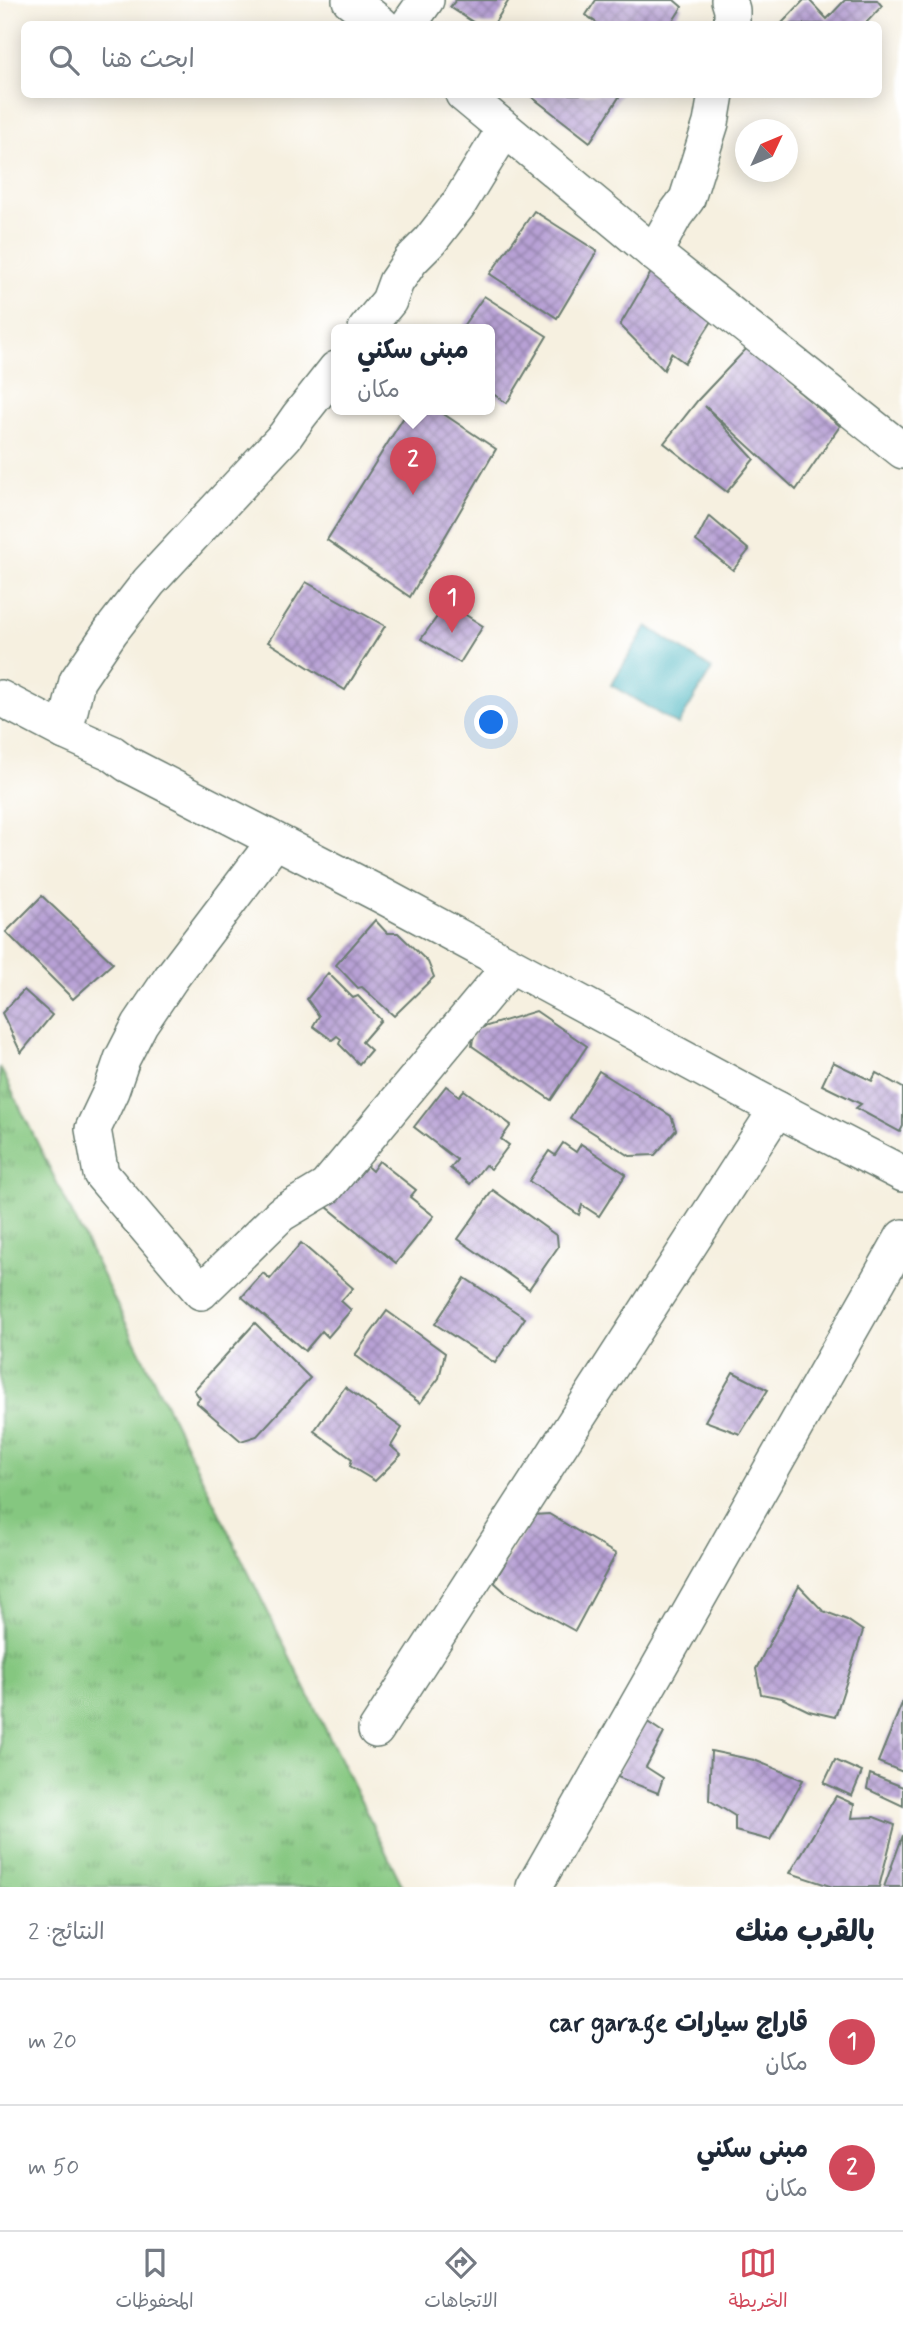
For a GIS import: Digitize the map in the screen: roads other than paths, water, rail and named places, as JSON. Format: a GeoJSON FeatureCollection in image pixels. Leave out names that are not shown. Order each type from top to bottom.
{"type":"FeatureCollection","features":[{"type":"Feature","properties":{"kind":"street"},"geometry":{"type":"LineString","coordinates":[[350,0],[377,21]]}},
{"type":"Feature","properties":{"kind":"street"},"geometry":{"type":"LineString","coordinates":[[411,21],[426,0]]}},
{"type":"Feature","properties":{"kind":"street"},"geometry":{"type":"LineString","coordinates":[[729,0],[732,21]]}},
{"type":"Feature","properties":{"kind":"street"},"geometry":{"type":"LineString","coordinates":[[468,98],[654,253],[903,451]]}},
{"type":"Feature","properties":{"kind":"street"},"geometry":{"type":"LineString","coordinates":[[654,253],[687,199],[711,123],[715,98]]}},
{"type":"Feature","properties":{"kind":"street"},"geometry":{"type":"LineString","coordinates":[[370,324],[389,301],[396,282],[411,260],[430,241],[458,205],[504,130]]}},
{"type":"Feature","properties":{"kind":"street"},"geometry":{"type":"LineString","coordinates":[[65,732],[77,681],[111,631],[149,582],[285,436],[331,375]]}},
{"type":"Feature","properties":{"kind":"street"},"geometry":{"type":"LineString","coordinates":[[0,698],[111,753],[127,764],[383,896],[903,1174]]}},
{"type":"Feature","properties":{"kind":"street"},"geometry":{"type":"LineString","coordinates":[[275,841],[180,967],[141,1024],[122,1059],[93,1129],[101,1174],[201,1292],[281,1214],[326,1186],[510,966]]}},
{"type":"Feature","properties":{"kind":"street"},"geometry":{"type":"LineString","coordinates":[[376,1730],[777,1109]]}},
{"type":"Feature","properties":{"kind":"street"},"geometry":{"type":"LineString","coordinates":[[534,1887],[903,1237]]}},
{"type":"Feature","properties":{"kind":"water"},"geometry":{"type":"Polygon","coordinates":[[[647,626],[712,669],[678,725],[611,685],[647,626]]]}},
{"type":"Feature","properties":{"kind":"place","name":"مبنى سكني"},"geometry":{"type":"Point","coordinates":[413,495]}},
{"type":"Feature","properties":{"kind":"place","name":"قاراج سيارات car garage"},"geometry":{"type":"Point","coordinates":[452,633]}}]}
